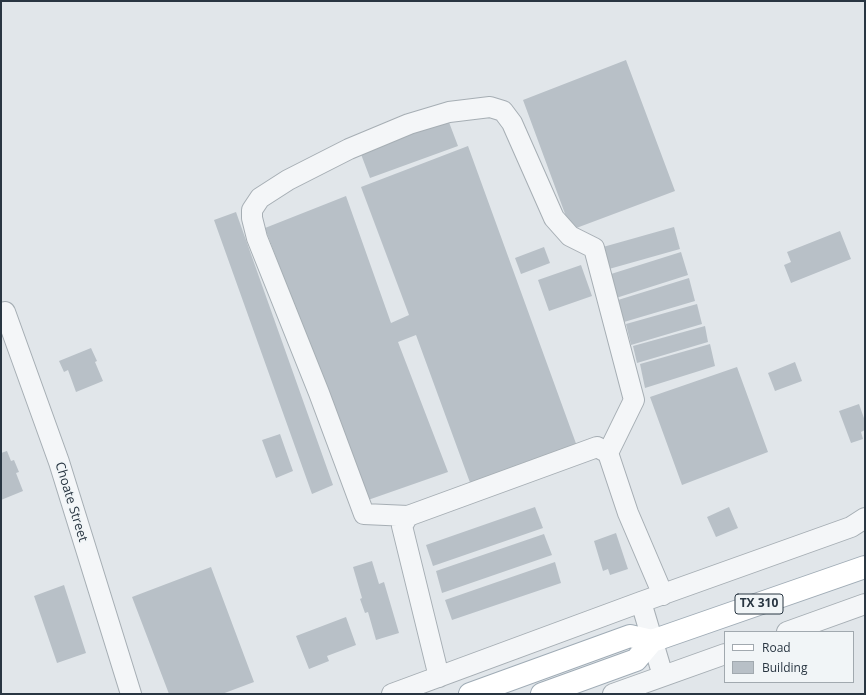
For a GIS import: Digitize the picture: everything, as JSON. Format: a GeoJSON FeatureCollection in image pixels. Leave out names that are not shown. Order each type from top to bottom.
{"type":"FeatureCollection","features":[{"type":"Feature","properties":{"kind":"main road","name":"TX 310"},"geometry":{"type":"LineString","coordinates":[[470,694],[630,636],[652,640],[865,566]]}},
{"type":"Feature","properties":{"kind":"main road"},"geometry":{"type":"LineString","coordinates":[[542,694],[636,660],[652,640]]}},
{"type":"Feature","properties":{"kind":"street"},"geometry":{"type":"LineString","coordinates":[[608,453],[634,400],[594,248],[570,236],[554,218],[512,124],[503,111],[490,107],[456,112],[409,124],[349,149],[288,180],[260,198],[252,210],[252,218],[257,238],[319,393],[364,514],[408,516],[597,447],[608,453],[628,513],[663,595]]}},
{"type":"Feature","properties":{"kind":"street","name":"Choate Street"},"geometry":{"type":"LineString","coordinates":[[6,312],[59,462],[131,694]]}},
{"type":"Feature","properties":{"kind":"street"},"geometry":{"type":"LineString","coordinates":[[408,516],[402,526],[439,677]]}},
{"type":"Feature","properties":{"kind":"street"},"geometry":{"type":"LineString","coordinates":[[392,694],[641,602],[851,527],[865,518]]}},
{"type":"Feature","properties":{"kind":"street"},"geometry":{"type":"LineString","coordinates":[[641,602],[663,676]]}},
{"type":"Feature","properties":{"kind":"street"},"geometry":{"type":"LineString","coordinates":[[790,631],[865,604]]}},
{"type":"Feature","properties":{"kind":"street"},"geometry":{"type":"LineString","coordinates":[[613,694],[724,654]]}},
{"type":"Feature","properties":{"kind":"building"},"geometry":{"type":"Polygon","coordinates":[[[626,60],[675,191],[571,230],[523,100],[626,60]]]}},
{"type":"Feature","properties":{"kind":"building"},"geometry":{"type":"Polygon","coordinates":[[[447,117],[458,146],[370,178],[359,149],[447,117]]]}},
{"type":"Feature","properties":{"kind":"building"},"geometry":{"type":"Polygon","coordinates":[[[468,146],[578,449],[472,488],[416,335],[398,342],[448,472],[368,500],[265,228],[346,196],[391,323],[409,315],[361,187],[468,146]]]}},
{"type":"Feature","properties":{"kind":"building"},"geometry":{"type":"Polygon","coordinates":[[[236,212],[333,485],[312,494],[214,220],[236,212]]]}},
{"type":"Feature","properties":{"kind":"building"},"geometry":{"type":"Polygon","coordinates":[[[674,227],[680,249],[609,269],[603,247],[674,227]]]}},
{"type":"Feature","properties":{"kind":"building"},"geometry":{"type":"Polygon","coordinates":[[[840,231],[851,259],[791,283],[784,265],[791,262],[787,252],[840,231]]]}},
{"type":"Feature","properties":{"kind":"building"},"geometry":{"type":"Polygon","coordinates":[[[544,247],[550,263],[521,274],[515,258],[544,247]]]}},
{"type":"Feature","properties":{"kind":"building"},"geometry":{"type":"Polygon","coordinates":[[[681,252],[688,275],[616,298],[611,274],[681,252]]]}},
{"type":"Feature","properties":{"kind":"building"},"geometry":{"type":"Polygon","coordinates":[[[581,265],[592,296],[549,311],[538,280],[581,265]]]}},
{"type":"Feature","properties":{"kind":"building"},"geometry":{"type":"Polygon","coordinates":[[[689,278],[695,301],[624,322],[618,300],[689,278]]]}},
{"type":"Feature","properties":{"kind":"building"},"geometry":{"type":"Polygon","coordinates":[[[697,304],[702,324],[631,345],[626,324],[697,304]]]}},
{"type":"Feature","properties":{"kind":"building"},"geometry":{"type":"Polygon","coordinates":[[[705,326],[708,342],[637,363],[633,346],[705,326]]]}},
{"type":"Feature","properties":{"kind":"building"},"geometry":{"type":"Polygon","coordinates":[[[710,344],[715,366],[645,388],[640,364],[710,344]]]}},
{"type":"Feature","properties":{"kind":"building"},"geometry":{"type":"Polygon","coordinates":[[[91,348],[103,381],[76,392],[68,370],[64,372],[59,361],[91,348]]]}},
{"type":"Feature","properties":{"kind":"building"},"geometry":{"type":"Polygon","coordinates":[[[795,362],[802,381],[775,391],[768,373],[795,362]]]}},
{"type":"Feature","properties":{"kind":"building"},"geometry":{"type":"Polygon","coordinates":[[[737,367],[768,452],[682,485],[650,397],[737,367]]]}},
{"type":"Feature","properties":{"kind":"building"},"geometry":{"type":"Polygon","coordinates":[[[859,404],[865,421],[865,430],[861,432],[863,439],[851,443],[839,411],[859,404]]]}},
{"type":"Feature","properties":{"kind":"building"},"geometry":{"type":"Polygon","coordinates":[[[280,434],[293,471],[276,478],[262,440],[280,434]]]}},
{"type":"Feature","properties":{"kind":"building"},"geometry":{"type":"Polygon","coordinates":[[[7,451],[11,461],[14,460],[19,472],[16,473],[23,491],[1,500],[1,453],[7,451]]]}},
{"type":"Feature","properties":{"kind":"building"},"geometry":{"type":"Polygon","coordinates":[[[535,507],[543,528],[433,566],[426,545],[535,507]]]}},
{"type":"Feature","properties":{"kind":"building"},"geometry":{"type":"Polygon","coordinates":[[[729,507],[738,528],[716,537],[707,517],[729,507]]]}},
{"type":"Feature","properties":{"kind":"building"},"geometry":{"type":"Polygon","coordinates":[[[616,533],[628,569],[610,575],[608,569],[603,571],[594,541],[616,533]]]}},
{"type":"Feature","properties":{"kind":"building"},"geometry":{"type":"Polygon","coordinates":[[[544,534],[552,555],[442,593],[436,571],[544,534]]]}},
{"type":"Feature","properties":{"kind":"building"},"geometry":{"type":"Polygon","coordinates":[[[372,561],[379,584],[384,582],[399,633],[376,640],[368,612],[365,613],[360,599],[362,598],[353,567],[372,561]]]}},
{"type":"Feature","properties":{"kind":"building"},"geometry":{"type":"Polygon","coordinates":[[[555,562],[561,583],[452,620],[445,600],[555,562]]]}},
{"type":"Feature","properties":{"kind":"building"},"geometry":{"type":"Polygon","coordinates":[[[211,567],[254,682],[222,694],[169,694],[132,597],[211,567]]]}},
{"type":"Feature","properties":{"kind":"building"},"geometry":{"type":"Polygon","coordinates":[[[64,585],[86,653],[57,663],[34,596],[64,585]]]}},
{"type":"Feature","properties":{"kind":"building"},"geometry":{"type":"Polygon","coordinates":[[[346,617],[356,645],[327,656],[329,661],[309,669],[296,636],[346,617]]]}}]}
